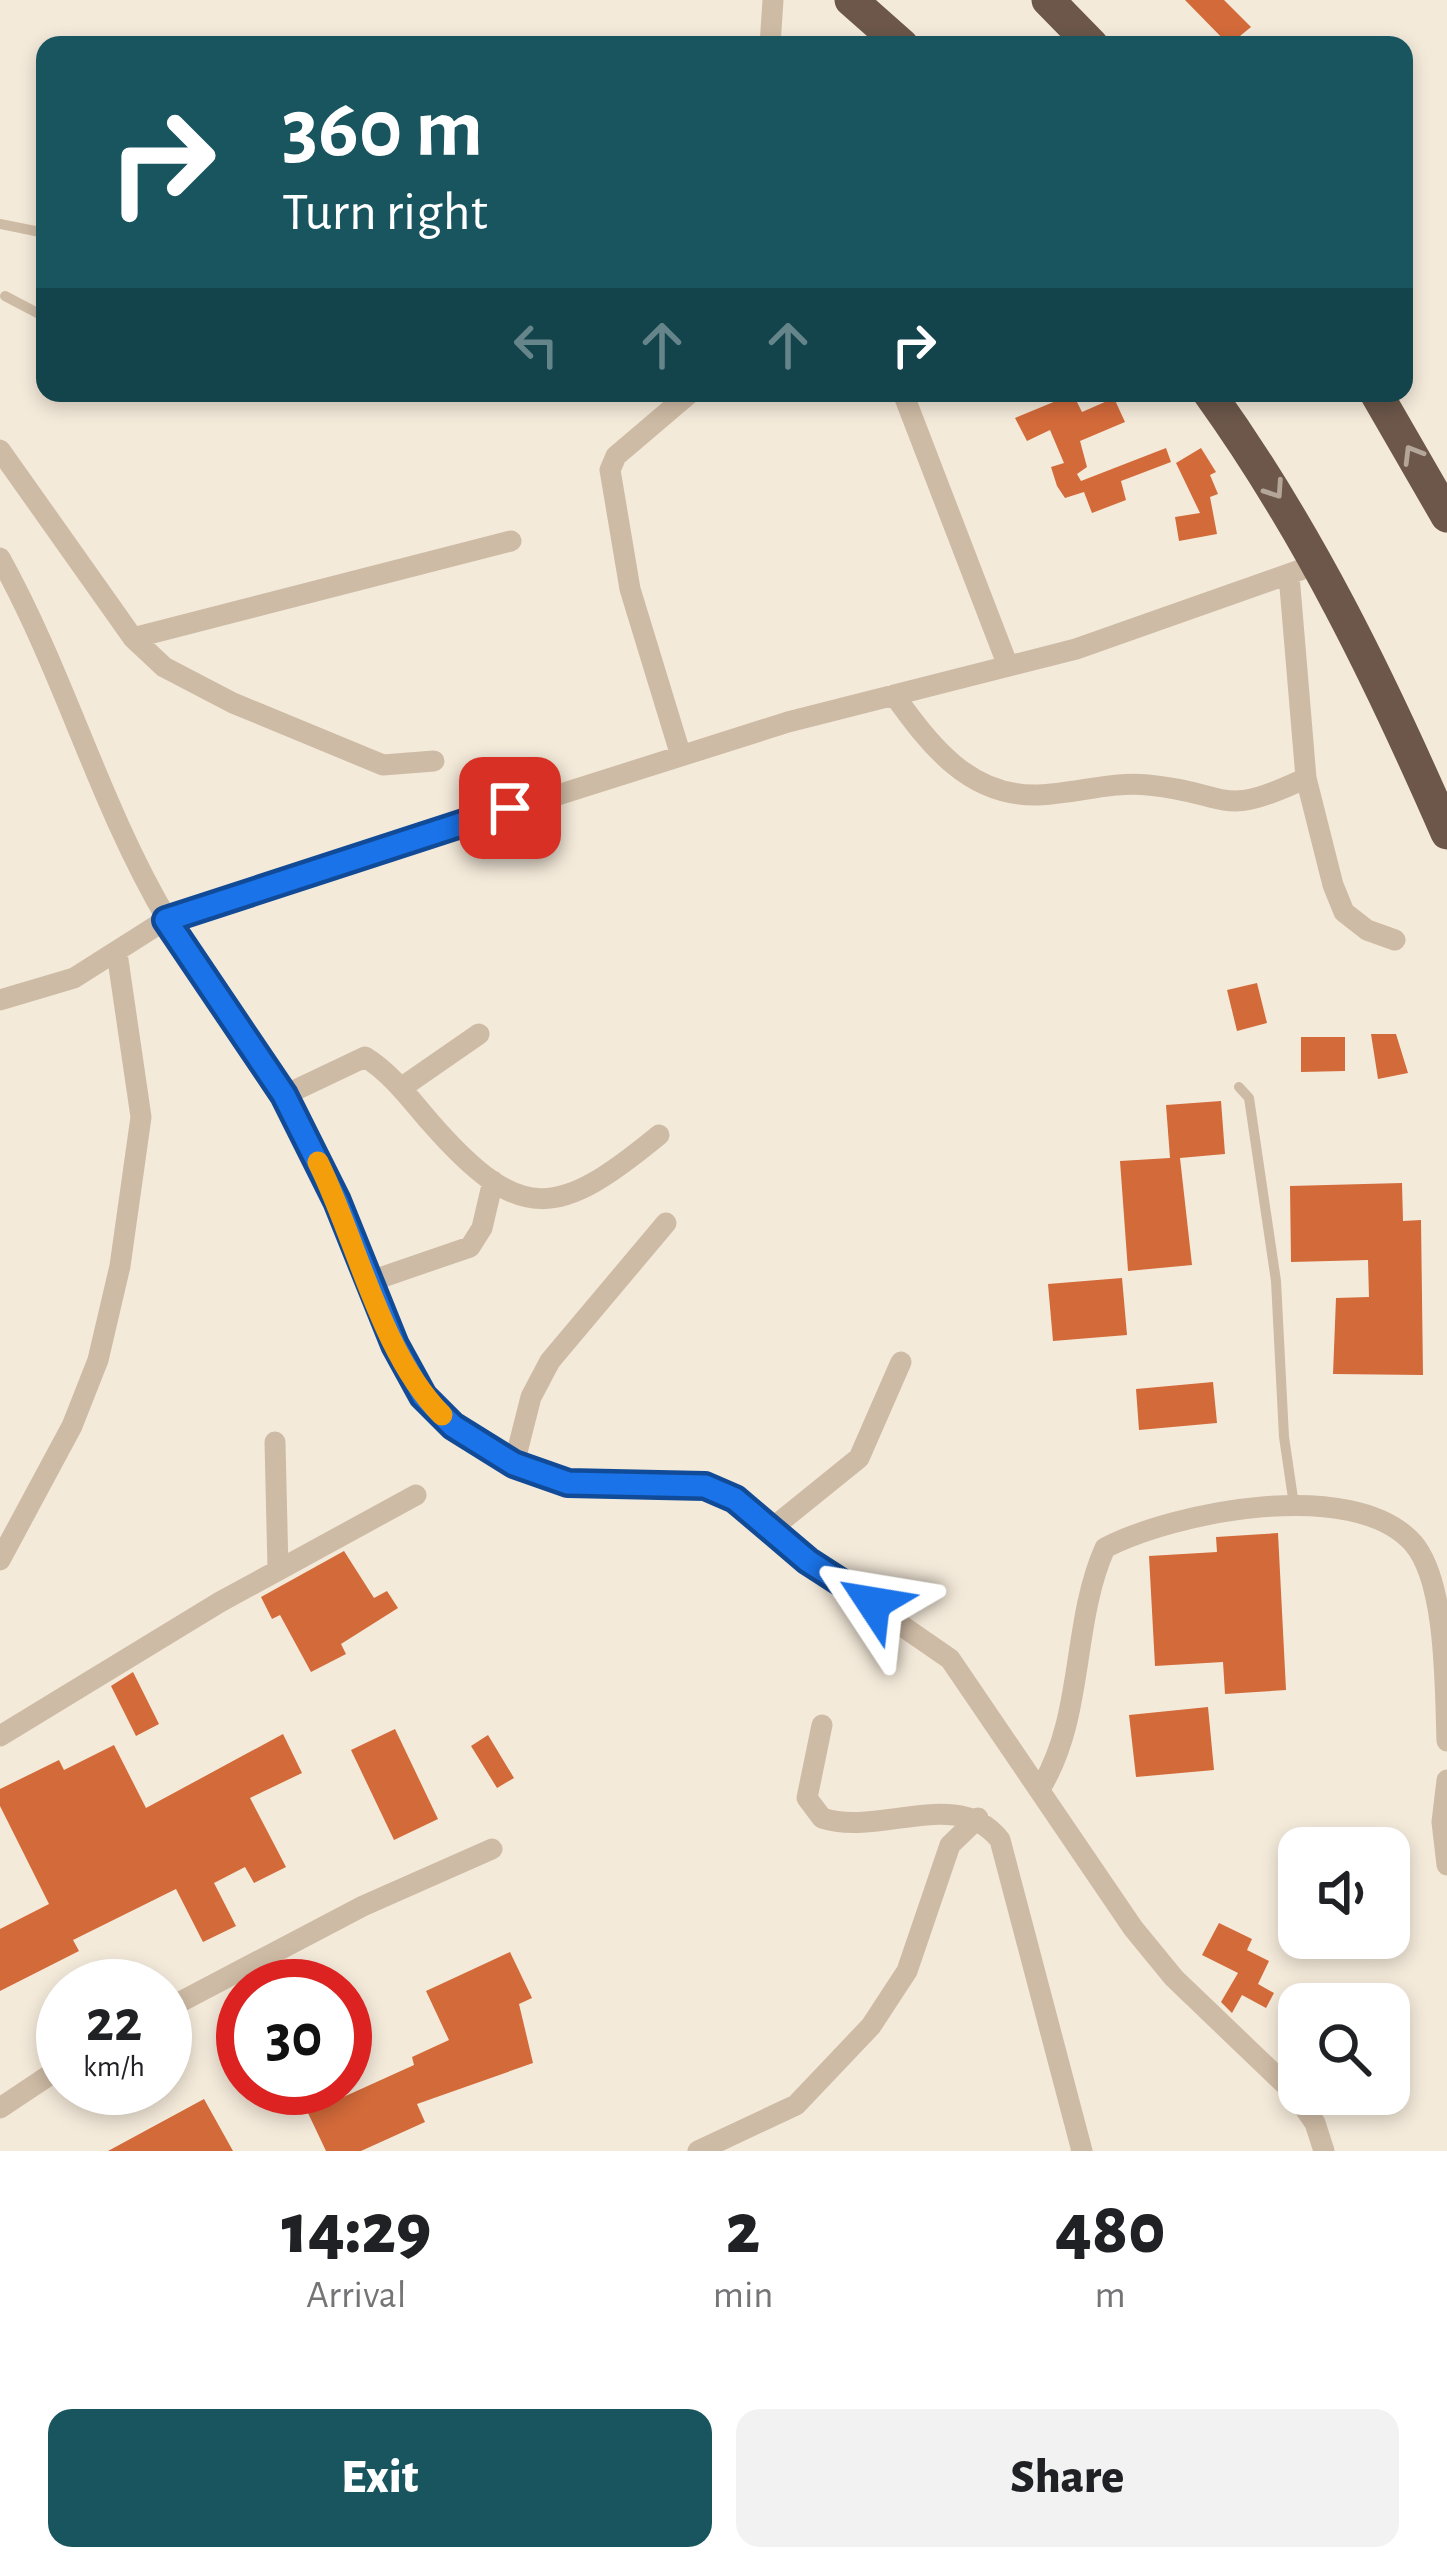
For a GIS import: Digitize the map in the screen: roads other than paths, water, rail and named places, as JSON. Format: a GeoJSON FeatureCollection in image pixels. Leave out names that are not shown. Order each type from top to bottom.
{"type":"FeatureCollection","features":[{"type":"Feature","properties":{"kind":"highway"},"geometry":{"type":"LineString","coordinates":[[851,0],[892,36]]}},
{"type":"Feature","properties":{"kind":"highway"},"geometry":{"type":"LineString","coordinates":[[1048,0],[1083,36]]}},
{"type":"Feature","properties":{"kind":"highway"},"geometry":{"type":"LineString","coordinates":[[1214,402],[1304,569],[1371,659],[1447,832]]}},
{"type":"Feature","properties":{"kind":"highway"},"geometry":{"type":"LineString","coordinates":[[1381,402],[1444,505]]}},
{"type":"Feature","properties":{"kind":"street"},"geometry":{"type":"LineString","coordinates":[[771,36],[773,0]]}},
{"type":"Feature","properties":{"kind":"street"},"geometry":{"type":"LineString","coordinates":[[679,402],[616,456],[610,470],[630,589],[681,756]]}},
{"type":"Feature","properties":{"kind":"street"},"geometry":{"type":"LineString","coordinates":[[906,402],[1008,666]]}},
{"type":"Feature","properties":{"kind":"street"},"geometry":{"type":"LineString","coordinates":[[0,450],[133,638],[164,668],[383,765],[434,761]]}},
{"type":"Feature","properties":{"kind":"street"},"geometry":{"type":"LineString","coordinates":[[133,638],[511,541]]}},
{"type":"Feature","properties":{"kind":"street"},"geometry":{"type":"LineString","coordinates":[[0,558],[78,724],[124,847],[166,920],[284,1095],[395,1345],[423,1396],[481,1447],[568,1483],[705,1486],[735,1499],[770,1530],[950,1659],[1133,1928],[1174,1978],[1295,2095],[1316,2123],[1324,2151]]}},
{"type":"Feature","properties":{"kind":"street"},"geometry":{"type":"LineString","coordinates":[[0,1000],[74,978],[166,920],[681,756],[1076,649],[1304,569],[1306,778],[1343,912],[1367,930],[1395,940]]}},
{"type":"Feature","properties":{"kind":"street"},"geometry":{"type":"LineString","coordinates":[[894,695],[939,755],[957,770],[1009,793],[1037,795],[1144,784],[1244,804],[1306,778]]}},
{"type":"Feature","properties":{"kind":"street"},"geometry":{"type":"LineString","coordinates":[[0,1559],[72,1426],[98,1360],[120,1266],[141,1118],[117,953]]}},
{"type":"Feature","properties":{"kind":"street"},"geometry":{"type":"LineString","coordinates":[[400,1088],[479,1034]]}},
{"type":"Feature","properties":{"kind":"street"},"geometry":{"type":"LineString","coordinates":[[284,1095],[365,1057],[400,1088],[458,1154],[519,1196],[562,1199],[612,1173],[659,1135]]}},
{"type":"Feature","properties":{"kind":"street"},"geometry":{"type":"LineString","coordinates":[[370,1281],[470,1247],[482,1228],[494,1181]]}},
{"type":"Feature","properties":{"kind":"street"},"geometry":{"type":"LineString","coordinates":[[514,1464],[531,1397],[550,1361],[666,1223]]}},
{"type":"Feature","properties":{"kind":"street"},"geometry":{"type":"LineString","coordinates":[[770,1530],[859,1459],[901,1362]]}},
{"type":"Feature","properties":{"kind":"street"},"geometry":{"type":"LineString","coordinates":[[275,1442],[278,1570]]}},
{"type":"Feature","properties":{"kind":"street"},"geometry":{"type":"LineString","coordinates":[[0,1736],[278,1570],[416,1495]]}},
{"type":"Feature","properties":{"kind":"street"},"geometry":{"type":"LineString","coordinates":[[1040,1789],[1052,1770],[1071,1703],[1091,1580],[1105,1548],[1170,1520],[1336,1508],[1367,1517],[1413,1544],[1428,1569],[1439,1628],[1447,1741]]}},
{"type":"Feature","properties":{"kind":"street"},"geometry":{"type":"LineString","coordinates":[[822,1725],[807,1798],[822,1818],[865,1823],[960,1814],[979,1818],[1000,1840],[1082,2151]]}},
{"type":"Feature","properties":{"kind":"street"},"geometry":{"type":"LineString","coordinates":[[1447,1780],[1442,1822],[1447,1865]]}},
{"type":"Feature","properties":{"kind":"street"},"geometry":{"type":"LineString","coordinates":[[698,2151],[796,2105],[871,2026],[907,1971],[950,1845],[979,1818]]}},
{"type":"Feature","properties":{"kind":"street"},"geometry":{"type":"LineString","coordinates":[[192,1996],[363,1906],[492,1849]]}},
{"type":"Feature","properties":{"kind":"street"},"geometry":{"type":"LineString","coordinates":[[0,2108],[36,2084]]}},
{"type":"Feature","properties":{"kind":"lane"},"geometry":{"type":"LineString","coordinates":[[0,224],[36,230]]}},
{"type":"Feature","properties":{"kind":"lane"},"geometry":{"type":"LineString","coordinates":[[5,296],[36,312]]}},
{"type":"Feature","properties":{"kind":"lane"},"geometry":{"type":"LineString","coordinates":[[1239,1087],[1249,1098],[1267,1204],[1295,1508]]}}]}
